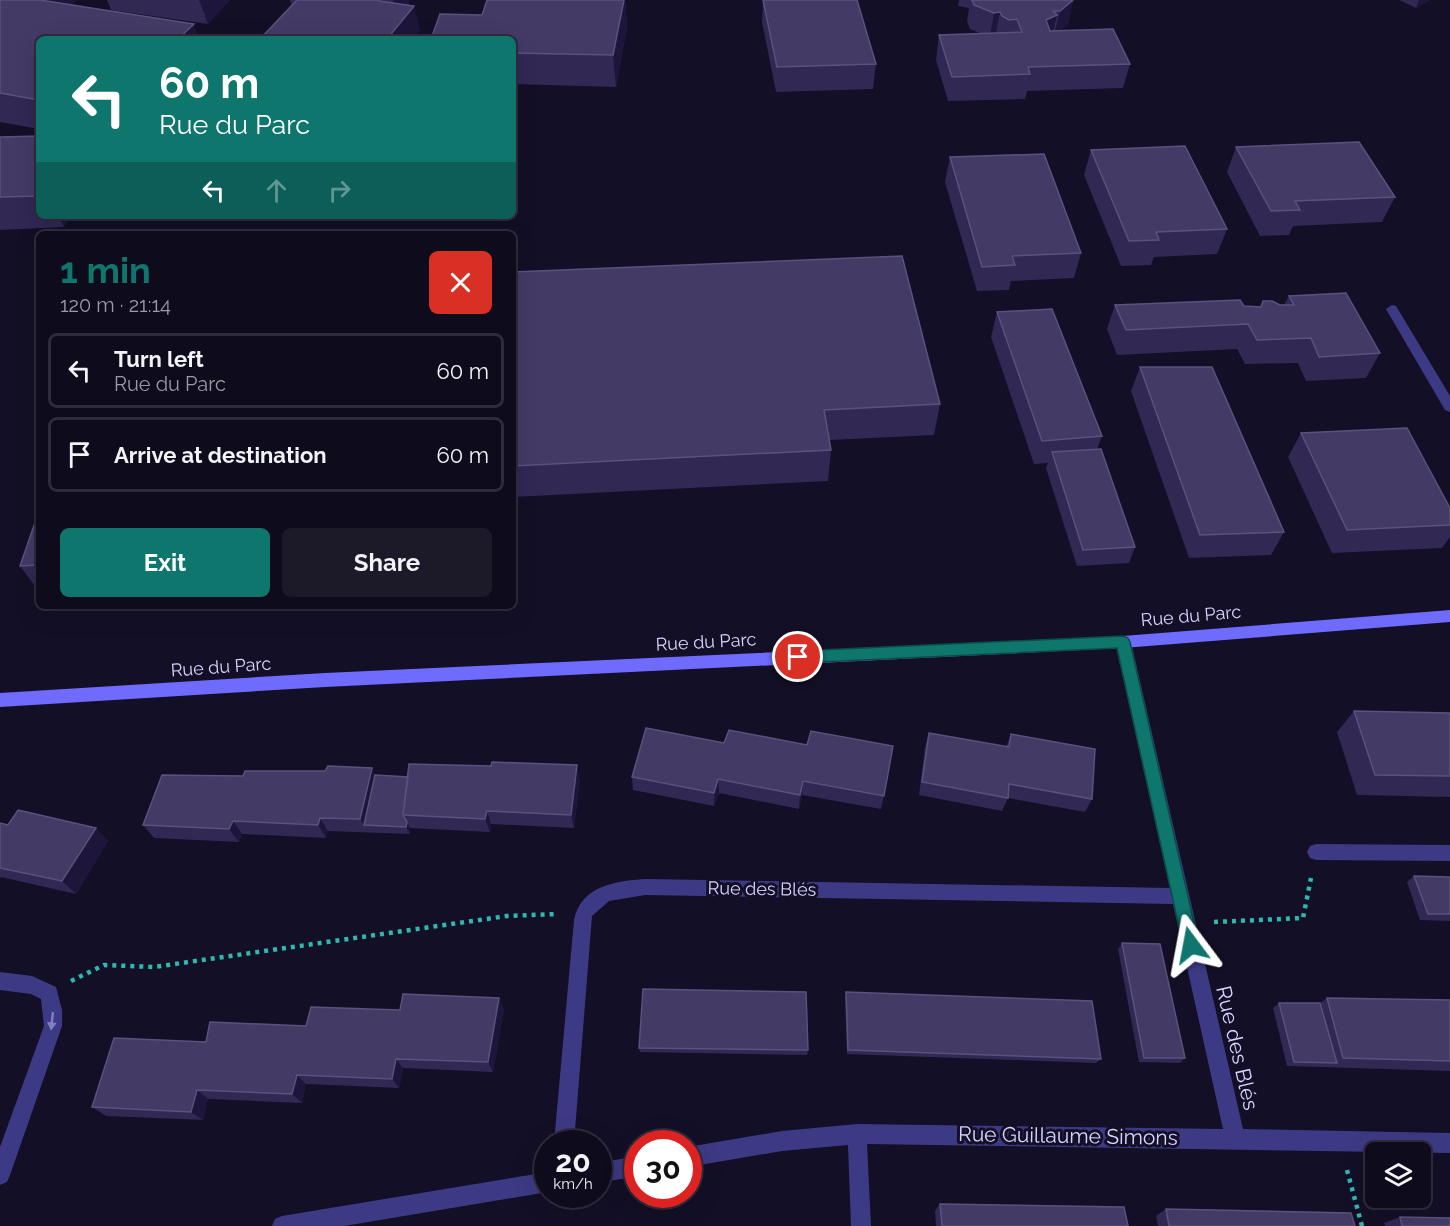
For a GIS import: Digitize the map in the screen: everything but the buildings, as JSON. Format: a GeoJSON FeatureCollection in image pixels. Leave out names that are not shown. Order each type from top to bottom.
{"type":"FeatureCollection","features":[{"type":"Feature","properties":{"kind":"street"},"geometry":{"type":"LineString","coordinates":[[1392,309],[1450,407]]}},
{"type":"Feature","properties":{"kind":"street","name":"Rue du Parc"},"geometry":{"type":"LineString","coordinates":[[0,700],[325,680],[1123,642],[1450,616]]}},
{"type":"Feature","properties":{"kind":"street","name":"Rue des Blés"},"geometry":{"type":"LineString","coordinates":[[1123,642],[1235,1139]]}},
{"type":"Feature","properties":{"kind":"street"},"geometry":{"type":"LineString","coordinates":[[1316,852],[1450,854]]}},
{"type":"Feature","properties":{"kind":"street","name":"Rue des Blés"},"geometry":{"type":"LineString","coordinates":[[585,912],[599,895],[620,889],[645,887],[1180,896]]}},
{"type":"Feature","properties":{"kind":"street"},"geometry":{"type":"LineString","coordinates":[[565,1130],[585,912]]}},
{"type":"Feature","properties":{"kind":"street"},"geometry":{"type":"LineString","coordinates":[[0,981],[32,985],[49,993],[53,1010],[53,1026],[0,1175]]}},
{"type":"Feature","properties":{"kind":"street"},"geometry":{"type":"LineString","coordinates":[[857,1134],[861,1226]]}},
{"type":"Feature","properties":{"kind":"street","name":"Rue Guillaume Simons"},"geometry":{"type":"LineString","coordinates":[[702,1155],[782,1141],[857,1134],[1450,1143]]}},
{"type":"Feature","properties":{"kind":"street"},"geometry":{"type":"LineString","coordinates":[[282,1226],[534,1184]]}},
{"type":"Feature","properties":{"kind":"path"},"geometry":{"type":"LineString","coordinates":[[1186,923],[1303,918],[1316,852]]}},
{"type":"Feature","properties":{"kind":"path"},"geometry":{"type":"LineString","coordinates":[[49,993],[104,965],[154,967],[507,916],[585,912]]}},
{"type":"Feature","properties":{"kind":"path"},"geometry":{"type":"LineString","coordinates":[[1339,1140],[1362,1226]]}},
{"type":"Feature","properties":{"kind":"route"},"geometry":{"type":"LineString","coordinates":[[798,657],[1123,642],[1191,945]]}}]}
